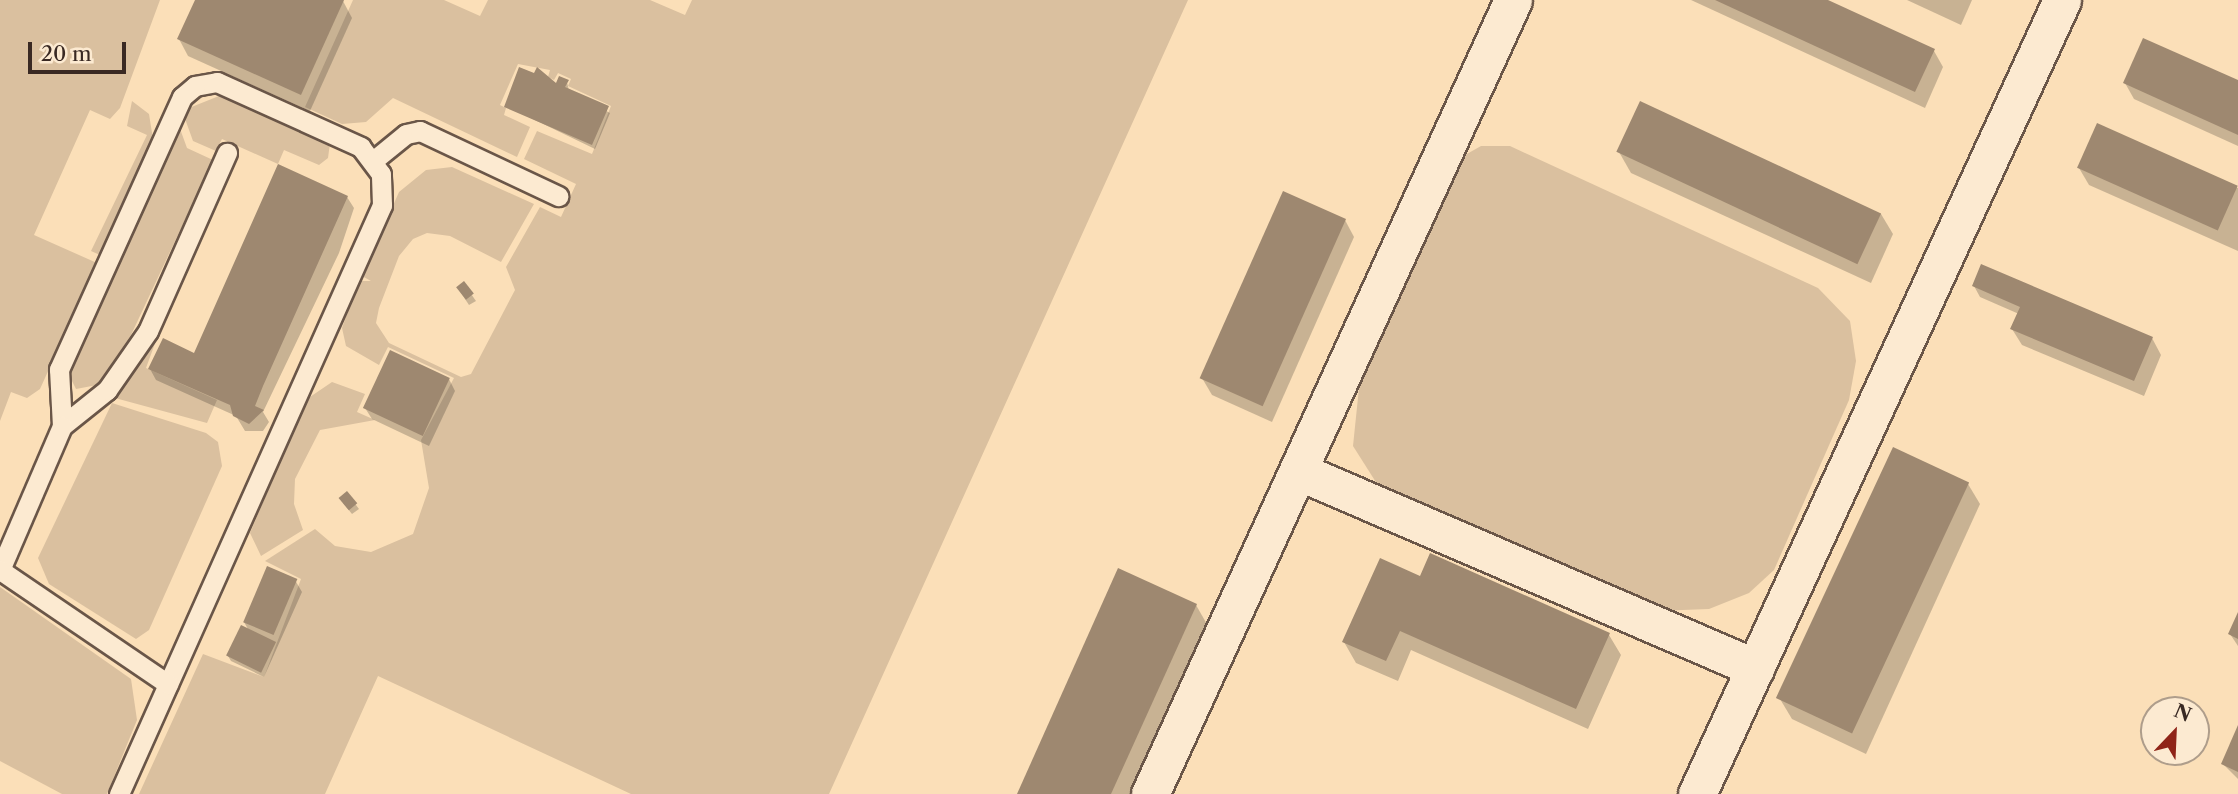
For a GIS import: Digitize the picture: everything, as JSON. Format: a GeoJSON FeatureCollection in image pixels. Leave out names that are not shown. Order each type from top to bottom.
{"type":"FeatureCollection","features":[{"type":"Feature","properties":{"kind":"street"},"geometry":{"type":"LineString","coordinates":[[1150,794],[1513,0]]}},
{"type":"Feature","properties":{"kind":"street"},"geometry":{"type":"LineString","coordinates":[[1697,794],[2062,0]]}},
{"type":"Feature","properties":{"kind":"street"},"geometry":{"type":"LineString","coordinates":[[1298,471],[1755,668]]}},
{"type":"Feature","properties":{"kind":"lane"},"geometry":{"type":"LineString","coordinates":[[119,794],[382,205],[373,160],[348,139],[234,86],[195,86],[182,97],[59,369],[62,426],[0,570],[167,684]]}},
{"type":"Feature","properties":{"kind":"lane"},"geometry":{"type":"LineString","coordinates":[[373,160],[406,134],[420,131],[558,196]]}},
{"type":"Feature","properties":{"kind":"lane"},"geometry":{"type":"LineString","coordinates":[[62,426],[107,390],[148,331],[227,153]]}},
{"type":"Feature","properties":{"kind":"shaded area"},"geometry":{"type":"Polygon","coordinates":[[[0,0],[160,0],[120,108],[110,119],[90,110],[34,235],[97,263],[40,389],[27,398],[11,392],[0,421],[0,0]]]}},
{"type":"Feature","properties":{"kind":"shaded area"},"geometry":{"type":"Polygon","coordinates":[[[353,0],[444,0],[480,16],[488,0],[650,0],[685,15],[692,0],[1188,0],[829,794],[631,794],[378,676],[325,794],[139,794],[203,654],[264,677],[301,579],[265,561],[315,529],[335,546],[371,552],[413,534],[429,488],[421,440],[454,378],[388,347],[379,365],[346,346],[342,328],[359,281],[371,281],[362,276],[399,192],[426,170],[452,167],[534,204],[501,262],[450,236],[427,233],[413,239],[399,256],[379,308],[376,323],[389,343],[461,377],[471,374],[515,290],[506,267],[540,207],[561,217],[576,184],[524,159],[537,131],[592,154],[611,106],[568,86],[571,79],[558,73],[554,80],[548,77],[550,70],[518,64],[500,105],[506,108],[504,115],[530,127],[517,157],[393,98],[366,122],[342,124],[305,107],[353,0]]]}},
{"type":"Feature","properties":{"kind":"shaded area"},"geometry":{"type":"Polygon","coordinates":[[[224,94],[330,143],[328,158],[319,165],[284,150],[278,164],[222,139],[216,151],[193,141],[184,116],[189,108],[224,94]]]}},
{"type":"Feature","properties":{"kind":"shaded area"},"geometry":{"type":"Polygon","coordinates":[[[132,101],[149,114],[153,139],[100,255],[91,251],[147,135],[127,126],[132,101]]]}},
{"type":"Feature","properties":{"kind":"shaded area"},"geometry":{"type":"Polygon","coordinates":[[[179,126],[187,148],[213,160],[131,335],[97,385],[76,389],[68,373],[179,126]]]}},
{"type":"Feature","properties":{"kind":"shaded area"},"geometry":{"type":"Polygon","coordinates":[[[1481,146],[1510,146],[1818,288],[1850,321],[1856,361],[1849,400],[1774,570],[1749,593],[1709,609],[1656,611],[1379,487],[1353,446],[1362,359],[1458,159],[1481,146]]]}},
{"type":"Feature","properties":{"kind":"shaded area"},"geometry":{"type":"Polygon","coordinates":[[[157,338],[146,368],[217,400],[207,423],[115,398],[157,338]]]}},
{"type":"Feature","properties":{"kind":"shaded area"},"geometry":{"type":"Polygon","coordinates":[[[332,382],[365,394],[357,412],[375,420],[320,430],[295,479],[294,504],[303,530],[261,556],[250,533],[307,399],[332,382]]]}},
{"type":"Feature","properties":{"kind":"shaded area"},"geometry":{"type":"Polygon","coordinates":[[[112,403],[206,433],[218,442],[222,466],[149,630],[136,639],[49,584],[38,558],[112,403]]]}},
{"type":"Feature","properties":{"kind":"shaded area"},"geometry":{"type":"Polygon","coordinates":[[[0,587],[131,679],[137,720],[107,794],[62,794],[0,761],[0,587]]]}},
{"type":"Feature","properties":{"kind":"building"},"geometry":{"type":"Polygon","coordinates":[[[195,0],[344,0],[301,95],[177,39],[195,0]]]}},
{"type":"Feature","properties":{"kind":"building"},"geometry":{"type":"Polygon","coordinates":[[[1715,0],[1828,0],[1935,49],[1915,92],[1715,0]]]}},
{"type":"Feature","properties":{"kind":"building"},"geometry":{"type":"Polygon","coordinates":[[[2143,38],[2238,80],[2238,135],[2123,83],[2143,38]]]}},
{"type":"Feature","properties":{"kind":"building"},"geometry":{"type":"Polygon","coordinates":[[[519,67],[534,73],[537,67],[556,83],[559,76],[569,80],[565,87],[609,106],[592,145],[504,107],[519,67]]]}},
{"type":"Feature","properties":{"kind":"building"},"geometry":{"type":"Polygon","coordinates":[[[1640,101],[1881,213],[1857,264],[1616,152],[1640,101]]]}},
{"type":"Feature","properties":{"kind":"building"},"geometry":{"type":"Polygon","coordinates":[[[2097,123],[2238,186],[2218,230],[2077,168],[2097,123]]]}},
{"type":"Feature","properties":{"kind":"building"},"geometry":{"type":"Polygon","coordinates":[[[278,164],[348,196],[255,406],[264,410],[249,424],[233,416],[230,405],[148,369],[163,338],[194,353],[278,164]]]}},
{"type":"Feature","properties":{"kind":"building"},"geometry":{"type":"Polygon","coordinates":[[[1283,191],[1346,219],[1263,406],[1200,378],[1283,191]]]}},
{"type":"Feature","properties":{"kind":"building"},"geometry":{"type":"Polygon","coordinates":[[[1981,264],[2153,337],[2134,381],[2010,329],[2020,307],[1972,286],[1981,264]]]}},
{"type":"Feature","properties":{"kind":"building"},"geometry":{"type":"Polygon","coordinates":[[[464,281],[474,294],[466,300],[456,287],[464,281]]]}},
{"type":"Feature","properties":{"kind":"building"},"geometry":{"type":"Polygon","coordinates":[[[390,350],[450,378],[423,436],[363,408],[390,350]]]}},
{"type":"Feature","properties":{"kind":"building"},"geometry":{"type":"Polygon","coordinates":[[[1893,447],[1969,482],[1852,734],[1776,698],[1893,447]]]}},
{"type":"Feature","properties":{"kind":"building"},"geometry":{"type":"Polygon","coordinates":[[[347,491],[357,503],[349,510],[339,498],[347,491]]]}},
{"type":"Feature","properties":{"kind":"building"},"geometry":{"type":"Polygon","coordinates":[[[1430,553],[1610,633],[1576,709],[1400,631],[1386,661],[1342,642],[1380,558],[1420,576],[1430,553]]]}},
{"type":"Feature","properties":{"kind":"building"},"geometry":{"type":"Polygon","coordinates":[[[267,566],[297,579],[274,635],[243,622],[267,566]]]}},
{"type":"Feature","properties":{"kind":"building"},"geometry":{"type":"Polygon","coordinates":[[[1118,568],[1197,604],[1111,794],[1017,794],[1118,568]]]}},
{"type":"Feature","properties":{"kind":"building"},"geometry":{"type":"Polygon","coordinates":[[[2238,612],[2238,639],[2228,634],[2238,612]]]}},
{"type":"Feature","properties":{"kind":"building"},"geometry":{"type":"Polygon","coordinates":[[[241,625],[276,642],[261,673],[226,656],[241,625]]]}},
{"type":"Feature","properties":{"kind":"building"},"geometry":{"type":"Polygon","coordinates":[[[2238,725],[2238,772],[2221,764],[2238,725]]]}}]}
